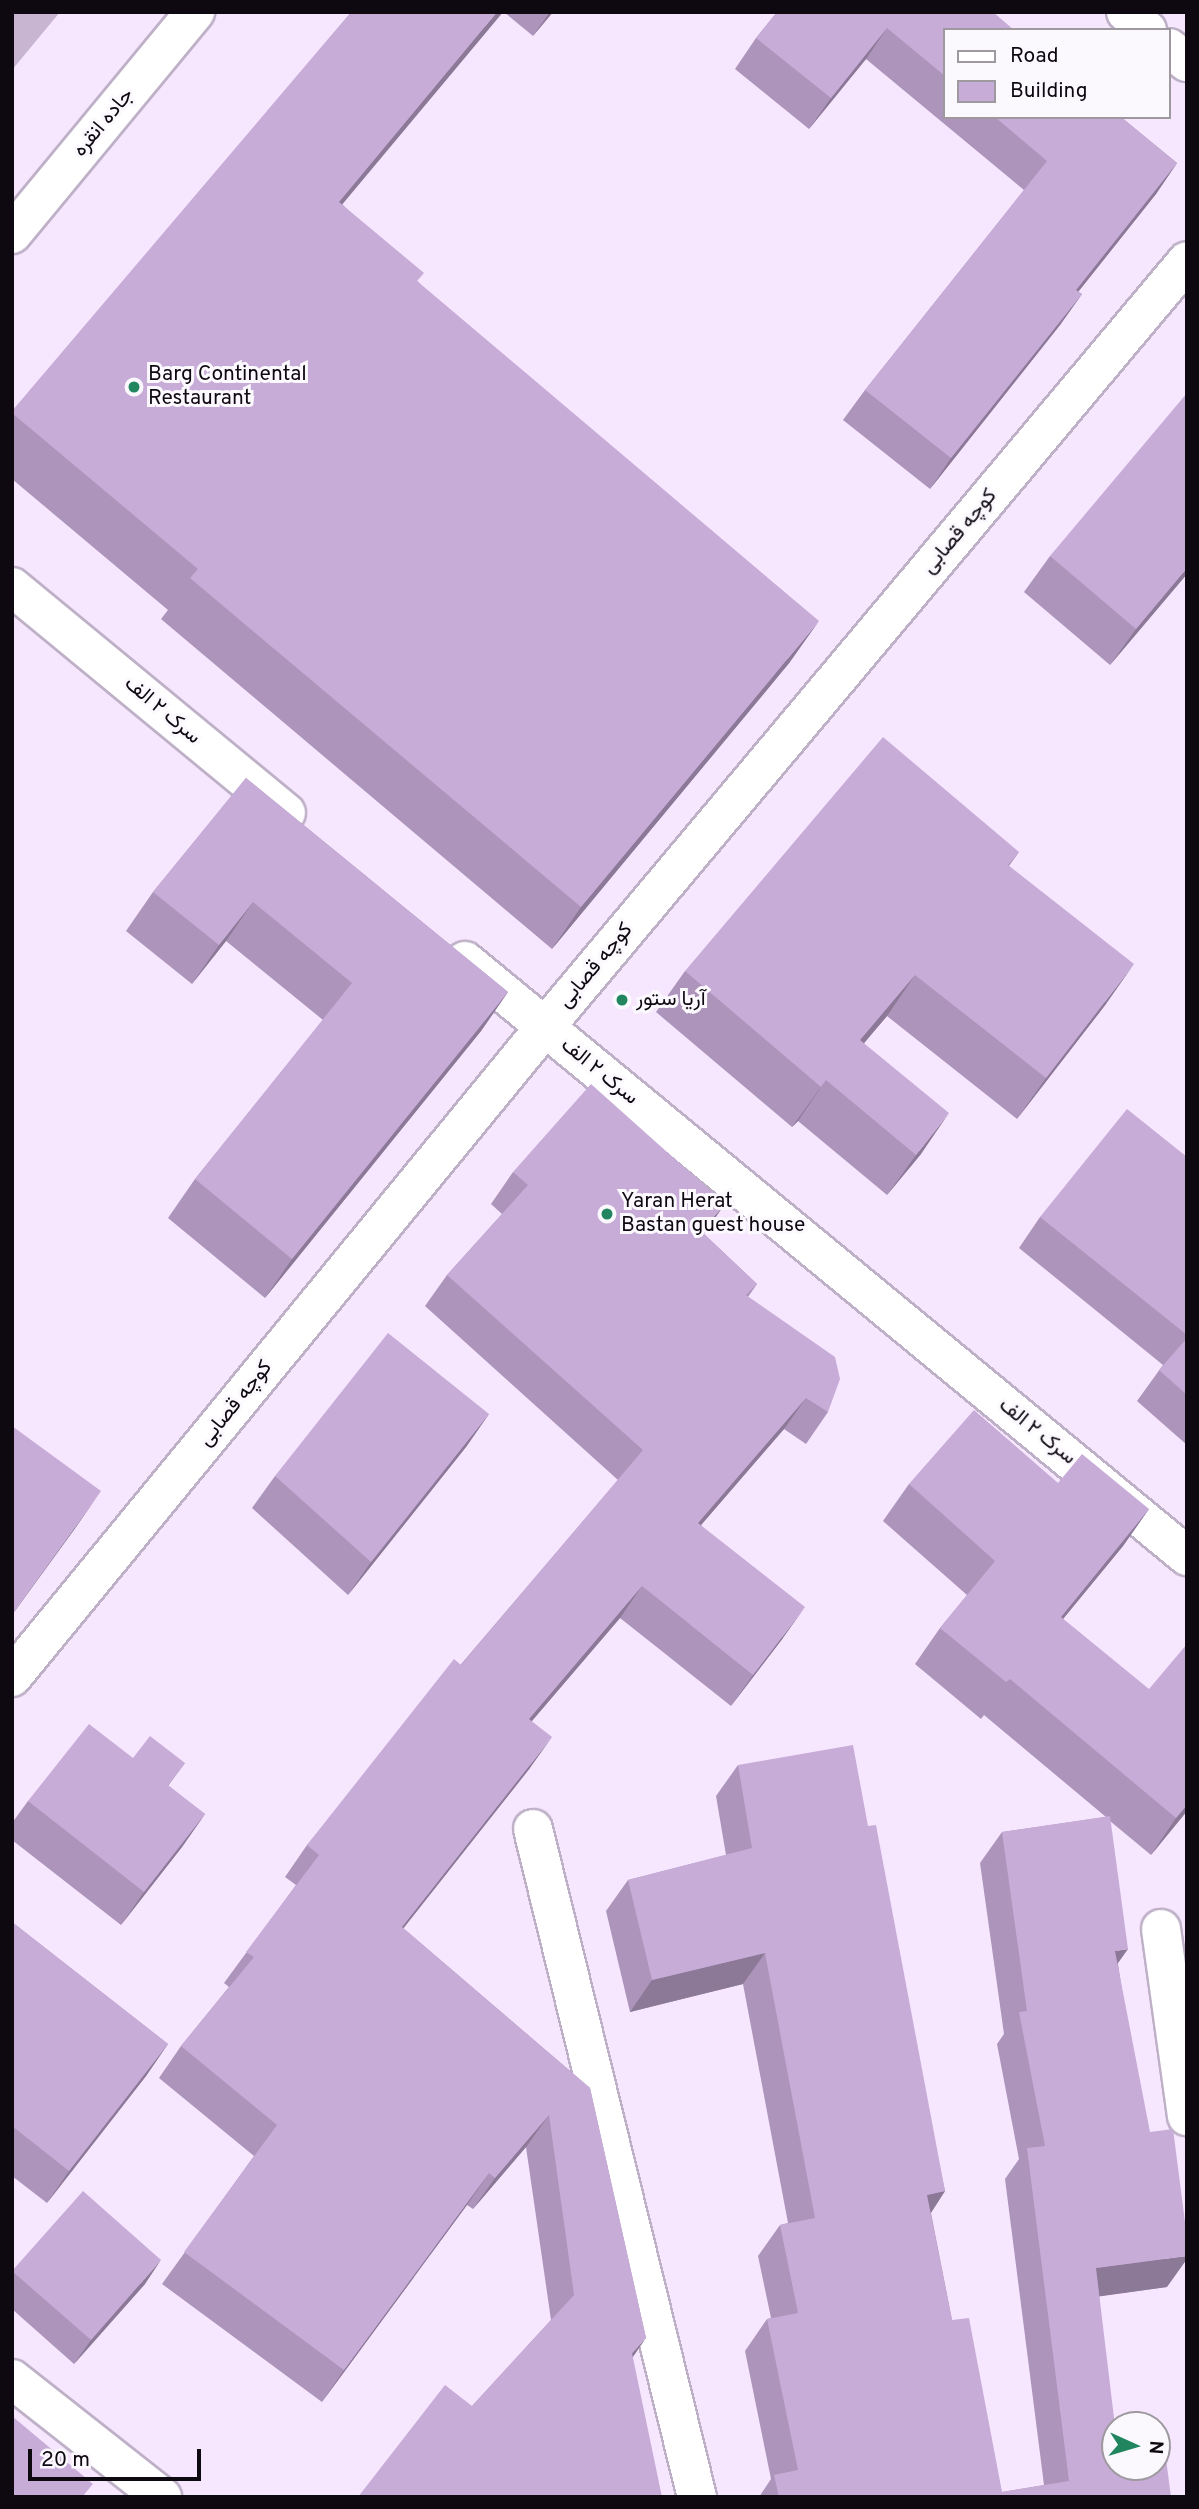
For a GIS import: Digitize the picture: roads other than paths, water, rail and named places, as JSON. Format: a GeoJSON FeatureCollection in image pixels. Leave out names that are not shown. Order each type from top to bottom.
{"type":"FeatureCollection","features":[{"type":"Feature","properties":{"kind":"street","name":"جاده انقره"},"geometry":{"type":"LineString","coordinates":[[12,234],[195,12]]}},
{"type":"Feature","properties":{"kind":"street"},"geometry":{"type":"LineString","coordinates":[[1126,12],[1145,28]]}},
{"type":"Feature","properties":{"kind":"street"},"geometry":{"type":"LineString","coordinates":[[1171,50],[1187,62]]}},
{"type":"Feature","properties":{"kind":"street","name":"کوچه قصابی"},"geometry":{"type":"LineString","coordinates":[[12,1677],[545,1027],[1187,261]]}},
{"type":"Feature","properties":{"kind":"street","name":"سرک ۲ الف"},"geometry":{"type":"LineString","coordinates":[[12,587],[311,833]]}},
{"type":"Feature","properties":{"kind":"street","name":"سرک ۲ الف"},"geometry":{"type":"LineString","coordinates":[[439,939],[1187,1556]]}},
{"type":"Feature","properties":{"kind":"street"},"geometry":{"type":"LineString","coordinates":[[533,1829],[697,2497]]}},
{"type":"Feature","properties":{"kind":"street"},"geometry":{"type":"LineString","coordinates":[[1161,1929],[1187,2116]]}},
{"type":"Feature","properties":{"kind":"street"},"geometry":{"type":"LineString","coordinates":[[12,2379],[162,2497]]}},
{"type":"Feature","properties":{"kind":"place","name":"Barg Continental Restaurant"},"geometry":{"type":"Point","coordinates":[134,387]}},
{"type":"Feature","properties":{"kind":"place","name":"آریا ستور"},"geometry":{"type":"Point","coordinates":[622,1000]}},
{"type":"Feature","properties":{"kind":"place","name":"Yaran Herat Bastan guest house"},"geometry":{"type":"Point","coordinates":[607,1214]}}]}
